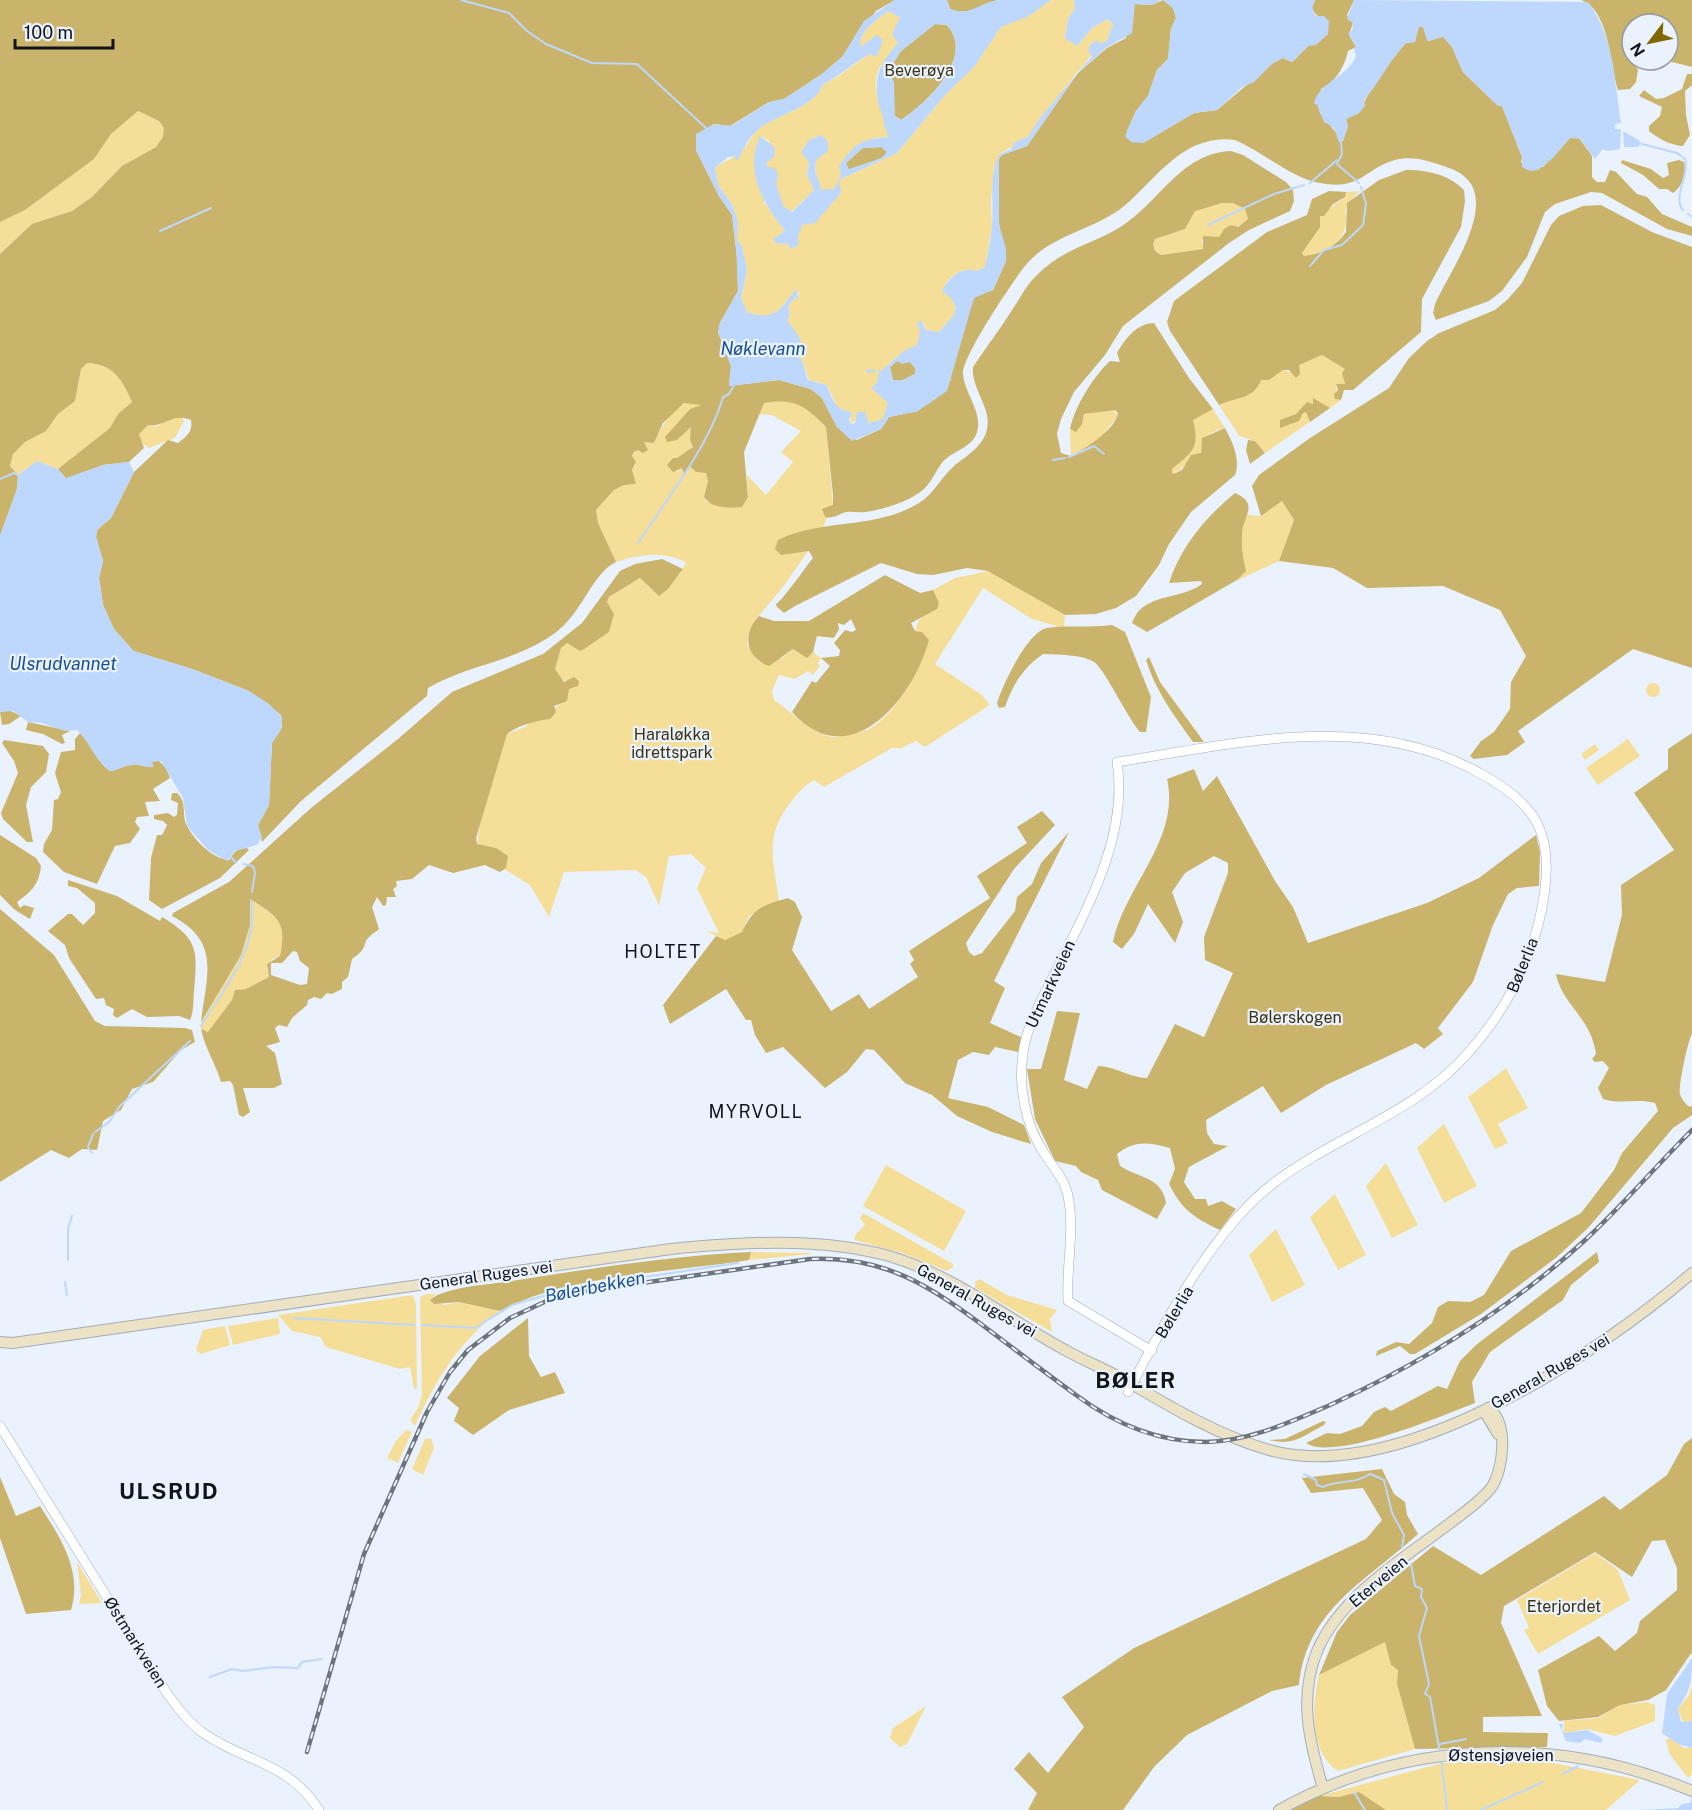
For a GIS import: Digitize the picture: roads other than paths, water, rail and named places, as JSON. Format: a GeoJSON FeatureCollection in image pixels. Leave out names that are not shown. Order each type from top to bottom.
{"type":"FeatureCollection","features":[{"type":"Feature","properties":{"kind":"main road","name":"General Ruges vei"},"geometry":{"type":"LineString","coordinates":[[0,1342],[13,1343],[652,1251],[768,1244],[840,1247],[903,1261],[944,1279],[1130,1389],[1171,1408],[1269,1450],[1315,1457],[1356,1454],[1407,1441],[1488,1408],[1544,1378],[1606,1340],[1692,1273]]}},
{"type":"Feature","properties":{"kind":"main road","name":"General Ruges vei"},"geometry":{"type":"LineString","coordinates":[[0,1349],[13,1343]]}},
{"type":"Feature","properties":{"kind":"main road","name":"Eterveien"},"geometry":{"type":"LineString","coordinates":[[1327,1786],[1314,1755],[1308,1729],[1306,1704],[1310,1674],[1318,1649],[1330,1628],[1348,1606],[1407,1556],[1473,1506],[1490,1488],[1501,1462],[1500,1438],[1487,1416],[1488,1408]]}},
{"type":"Feature","properties":{"kind":"main road","name":"Østensjøveien"},"geometry":{"type":"LineString","coordinates":[[1279,1810],[1327,1786],[1371,1770],[1440,1755],[1501,1751],[1556,1754],[1608,1762],[1661,1778],[1692,1791]]}},
{"type":"Feature","properties":{"kind":"street","name":"Bølerlia"},"geometry":{"type":"LineString","coordinates":[[1117,762],[1314,734],[1375,737],[1403,742],[1469,766],[1514,795],[1536,820],[1544,838],[1547,857],[1544,897],[1532,946],[1513,991],[1491,1026],[1458,1065],[1421,1096],[1297,1168],[1259,1196],[1215,1246],[1130,1389]]}},
{"type":"Feature","properties":{"kind":"street","name":"Utmarkveien"},"geometry":{"type":"LineString","coordinates":[[1117,762],[1117,805],[1107,857],[1093,893],[1034,1016],[1022,1060],[1022,1091],[1027,1117],[1034,1136],[1060,1176],[1069,1197],[1068,1298],[1075,1308],[1152,1351]]}},
{"type":"Feature","properties":{"kind":"street","name":"Østmarkveien"},"geometry":{"type":"LineString","coordinates":[[0,1426],[163,1687],[183,1713],[209,1737],[291,1777],[309,1794],[320,1810]]}},
{"type":"Feature","properties":{"kind":"water","name":"Nøklevann"},"geometry":{"type":"Polygon","coordinates":[[[895,0],[947,0],[950,9],[963,11],[999,0],[1051,0],[1029,16],[1001,27],[974,67],[945,95],[897,153],[839,180],[841,193],[815,223],[802,225],[798,236],[799,245],[791,249],[787,243],[777,244],[773,239],[785,231],[763,198],[758,186],[754,162],[760,136],[775,148],[774,157],[767,162],[767,167],[775,168],[778,175],[776,184],[784,207],[792,212],[814,190],[807,175],[809,162],[801,152],[809,140],[822,135],[828,142],[828,151],[816,160],[815,171],[822,190],[834,189],[841,175],[839,166],[855,147],[871,139],[888,137],[878,102],[877,84],[883,64],[898,43],[892,34],[900,17],[888,11],[865,31],[860,47],[877,35],[883,40],[877,57],[870,54],[823,84],[819,92],[804,105],[755,132],[738,160],[735,160],[736,156],[728,157],[715,168],[718,185],[733,206],[738,223],[737,240],[742,246],[747,270],[741,298],[747,312],[757,315],[771,314],[782,307],[796,289],[799,300],[795,297],[788,307],[790,315],[787,320],[800,338],[800,352],[795,355],[802,360],[808,380],[827,385],[839,407],[852,412],[849,420],[851,424],[855,423],[857,412],[865,412],[869,423],[883,419],[888,403],[871,388],[877,383],[879,371],[866,373],[867,369],[881,371],[904,351],[917,345],[920,330],[917,324],[921,320],[926,330],[939,332],[954,315],[956,307],[951,298],[942,291],[945,286],[961,271],[977,271],[985,267],[992,229],[994,170],[1000,154],[1011,149],[1015,142],[1028,137],[1040,118],[1092,56],[1088,51],[1090,45],[1097,40],[1100,44],[1107,41],[1113,24],[1107,19],[1092,28],[1077,46],[1065,38],[1068,19],[1075,8],[1074,0],[1161,0],[1152,5],[1135,4],[1132,33],[1106,48],[1078,73],[1027,146],[1002,155],[999,159],[999,224],[1006,249],[1006,261],[993,290],[974,298],[947,391],[918,411],[889,417],[881,429],[852,441],[837,427],[822,398],[811,389],[779,380],[729,386],[731,366],[718,332],[720,323],[738,291],[732,215],[719,196],[696,150],[696,134],[714,124],[731,126],[769,102],[784,99],[822,74],[842,57],[864,21],[895,0]],[[935,24],[901,51],[888,71],[894,82],[895,116],[901,120],[923,103],[952,65],[956,51],[954,38],[947,25],[935,24]],[[881,147],[863,148],[846,163],[849,169],[882,158],[887,152],[881,147]],[[897,361],[890,367],[893,380],[903,380],[915,374],[915,368],[910,362],[902,364],[897,361]]]}},
{"type":"Feature","properties":{"kind":"water"},"geometry":{"type":"Polygon","coordinates":[[[1163,0],[1315,0],[1312,7],[1316,16],[1324,16],[1329,21],[1328,34],[1316,45],[1308,46],[1292,62],[1283,58],[1273,63],[1254,82],[1241,88],[1217,110],[1194,113],[1143,143],[1131,142],[1125,136],[1136,111],[1148,96],[1157,70],[1168,59],[1171,29],[1176,18],[1173,8],[1163,0]]]}},
{"type":"Feature","properties":{"kind":"water"},"geometry":{"type":"Polygon","coordinates":[[[1354,0],[1588,2],[1604,30],[1612,60],[1621,123],[1615,124],[1615,129],[1621,129],[1620,149],[1607,151],[1603,149],[1595,159],[1580,139],[1570,138],[1553,158],[1538,170],[1530,171],[1522,167],[1522,157],[1502,106],[1498,106],[1463,72],[1452,47],[1443,37],[1427,41],[1423,27],[1419,27],[1415,42],[1406,43],[1395,56],[1364,100],[1365,106],[1358,114],[1346,119],[1348,126],[1343,141],[1339,142],[1334,128],[1324,122],[1318,106],[1314,103],[1322,89],[1347,69],[1356,56],[1354,48],[1356,46],[1348,33],[1352,31],[1353,23],[1347,19],[1354,0]]]}},
{"type":"Feature","properties":{"kind":"water"},"geometry":{"type":"Polygon","coordinates":[[[1623,131],[1640,141],[1639,147],[1624,147],[1623,131]]]}},
{"type":"Feature","properties":{"kind":"water","name":"Ulsrudvannet"},"geometry":{"type":"Polygon","coordinates":[[[37,461],[58,469],[66,478],[103,465],[129,462],[134,472],[111,518],[97,530],[96,537],[103,561],[99,578],[103,605],[114,629],[134,651],[192,669],[249,691],[269,704],[282,717],[281,730],[272,743],[269,805],[258,825],[262,837],[257,845],[235,851],[227,861],[208,850],[187,826],[183,798],[161,761],[152,762],[153,767],[130,765],[110,771],[77,730],[65,731],[42,723],[28,722],[13,711],[0,712],[0,536],[17,489],[18,475],[37,461]]]}},
{"type":"Feature","properties":{"kind":"water"},"geometry":{"type":"Polygon","coordinates":[[[1692,1658],[1690,1685],[1678,1709],[1681,1722],[1692,1721],[1692,1748],[1678,1744],[1662,1733],[1667,1694],[1692,1658]]]}},
{"type":"Feature","properties":{"kind":"water"},"geometry":{"type":"Polygon","coordinates":[[[1559,1724],[1563,1724],[1564,1733],[1587,1730],[1602,1738],[1602,1743],[1585,1739],[1580,1743],[1566,1741],[1559,1724]]]}},
{"type":"Feature","properties":{"kind":"water"},"geometry":{"type":"Polygon","coordinates":[[[1692,1797],[1692,1810],[1639,1810],[1678,1808],[1682,1804],[1690,1803],[1692,1797]]]}},
{"type":"Feature","properties":{"kind":"waterway"},"geometry":{"type":"LineString","coordinates":[[461,0],[509,13],[527,31],[546,44],[592,63],[637,64],[707,129]]}},
{"type":"Feature","properties":{"kind":"waterway"},"geometry":{"type":"LineString","coordinates":[[1341,142],[1342,154],[1337,164],[1359,183]]}},
{"type":"Feature","properties":{"kind":"waterway"},"geometry":{"type":"LineString","coordinates":[[1638,143],[1677,153],[1685,159],[1685,172],[1679,199],[1683,210]]}},
{"type":"Feature","properties":{"kind":"waterway"},"geometry":{"type":"LineString","coordinates":[[1310,183],[1337,160]]}},
{"type":"Feature","properties":{"kind":"waterway"},"geometry":{"type":"LineString","coordinates":[[1208,225],[1274,194],[1304,185]]}},
{"type":"Feature","properties":{"kind":"waterway"},"geometry":{"type":"LineString","coordinates":[[1310,266],[1324,250],[1342,245],[1363,225],[1366,204],[1361,187]]}},
{"type":"Feature","properties":{"kind":"waterway"},"geometry":{"type":"LineString","coordinates":[[160,231],[211,208]]}},
{"type":"Feature","properties":{"kind":"waterway"},"geometry":{"type":"LineString","coordinates":[[1688,214],[1692,217]]}},
{"type":"Feature","properties":{"kind":"waterway"},"geometry":{"type":"LineString","coordinates":[[638,543],[698,453],[717,415],[723,397],[729,394],[734,385]]}},
{"type":"Feature","properties":{"kind":"waterway"},"geometry":{"type":"LineString","coordinates":[[1069,457],[1094,446],[1104,454]]}},
{"type":"Feature","properties":{"kind":"waterway"},"geometry":{"type":"LineString","coordinates":[[1053,460],[1065,458]]}},
{"type":"Feature","properties":{"kind":"waterway"},"geometry":{"type":"LineString","coordinates":[[0,479],[14,473],[18,475]]}},
{"type":"Feature","properties":{"kind":"waterway"},"geometry":{"type":"LineString","coordinates":[[231,857],[236,863]]}},
{"type":"Feature","properties":{"kind":"waterway"},"geometry":{"type":"LineString","coordinates":[[243,864],[253,866],[255,873],[252,892]]}},
{"type":"Feature","properties":{"kind":"waterway"},"geometry":{"type":"LineString","coordinates":[[201,1026],[229,982],[245,951],[250,934],[251,900]]}},
{"type":"Feature","properties":{"kind":"waterway"},"geometry":{"type":"LineString","coordinates":[[95,1132],[109,1122],[120,1106],[190,1041]]}},
{"type":"Feature","properties":{"kind":"waterway"},"geometry":{"type":"LineString","coordinates":[[92,1153],[88,1147],[93,1134]]}},
{"type":"Feature","properties":{"kind":"waterway"},"geometry":{"type":"LineString","coordinates":[[68,1260],[68,1229],[72,1216]]}},
{"type":"Feature","properties":{"kind":"waterway","name":"Bølerbekken"},"geometry":{"type":"LineString","coordinates":[[422,1325],[475,1328],[512,1305],[571,1288],[738,1263]]}},
{"type":"Feature","properties":{"kind":"waterway"},"geometry":{"type":"LineString","coordinates":[[65,1282],[67,1295]]}},
{"type":"Feature","properties":{"kind":"waterway","name":"Bølerbekken"},"geometry":{"type":"LineString","coordinates":[[294,1318],[414,1325]]}},
{"type":"Feature","properties":{"kind":"waterway","name":"Bølerbekken"},"geometry":{"type":"LineString","coordinates":[[1304,1474],[1316,1480],[1317,1485],[1323,1487],[1358,1480],[1370,1474],[1384,1480],[1392,1513],[1404,1535],[1402,1548]]}},
{"type":"Feature","properties":{"kind":"waterway","name":"Bølerbekken"},"geometry":{"type":"LineString","coordinates":[[1411,1564],[1415,1586],[1422,1589],[1421,1597],[1427,1608],[1419,1636],[1429,1684],[1425,1694],[1430,1697],[1440,1753]]}},
{"type":"Feature","properties":{"kind":"waterway"},"geometry":{"type":"LineString","coordinates":[[210,1677],[232,1669],[243,1671],[274,1667],[298,1668],[302,1662],[322,1659]]}},
{"type":"Feature","properties":{"kind":"waterway"},"geometry":{"type":"LineString","coordinates":[[1440,1744],[1466,1739]]}},
{"type":"Feature","properties":{"kind":"waterway","name":"Bølerbekken"},"geometry":{"type":"LineString","coordinates":[[1441,1759],[1447,1810]]}},
{"type":"Feature","properties":{"kind":"waterway"},"geometry":{"type":"LineString","coordinates":[[1563,1774],[1578,1766]]}},
{"type":"Feature","properties":{"kind":"waterway"},"geometry":{"type":"LineString","coordinates":[[1481,1810],[1543,1782]]}},
{"type":"Feature","properties":{"kind":"waterway"},"geometry":{"type":"LineString","coordinates":[[1354,1792],[1365,1810]]}},
{"type":"Feature","properties":{"kind":"railway"},"geometry":{"type":"LineString","coordinates":[[307,1752],[364,1554],[427,1412],[450,1372],[468,1350],[510,1318],[553,1298],[579,1292],[810,1259],[837,1259],[862,1263],[906,1277],[926,1287],[989,1330],[1076,1395],[1122,1423],[1171,1439],[1222,1441],[1270,1430],[1330,1405],[1398,1371],[1463,1333],[1525,1290],[1583,1242],[1692,1130]]}},
{"type":"Feature","properties":{"kind":"district","name":"HOLTET"},"geometry":{"type":"Point","coordinates":[663,952]}},
{"type":"Feature","properties":{"kind":"district","name":"MYRVOLL"},"geometry":{"type":"Point","coordinates":[756,1112]}},
{"type":"Feature","properties":{"kind":"district","name":"BØLER"},"geometry":{"type":"Point","coordinates":[1136,1380]}},
{"type":"Feature","properties":{"kind":"district","name":"ULSRUD"},"geometry":{"type":"Point","coordinates":[169,1491]}},
{"type":"Feature","properties":{"kind":"park label","name":"Beverøya"},"geometry":{"type":"Point","coordinates":[919,70]}},
{"type":"Feature","properties":{"kind":"park label","name":"Haraløkka idrettspark"},"geometry":{"type":"Point","coordinates":[672,743]}},
{"type":"Feature","properties":{"kind":"park label","name":"Bølerskogen"},"geometry":{"type":"Point","coordinates":[1295,1017]}},
{"type":"Feature","properties":{"kind":"park label","name":"Eterjordet"},"geometry":{"type":"Point","coordinates":[1564,1606]}}]}
